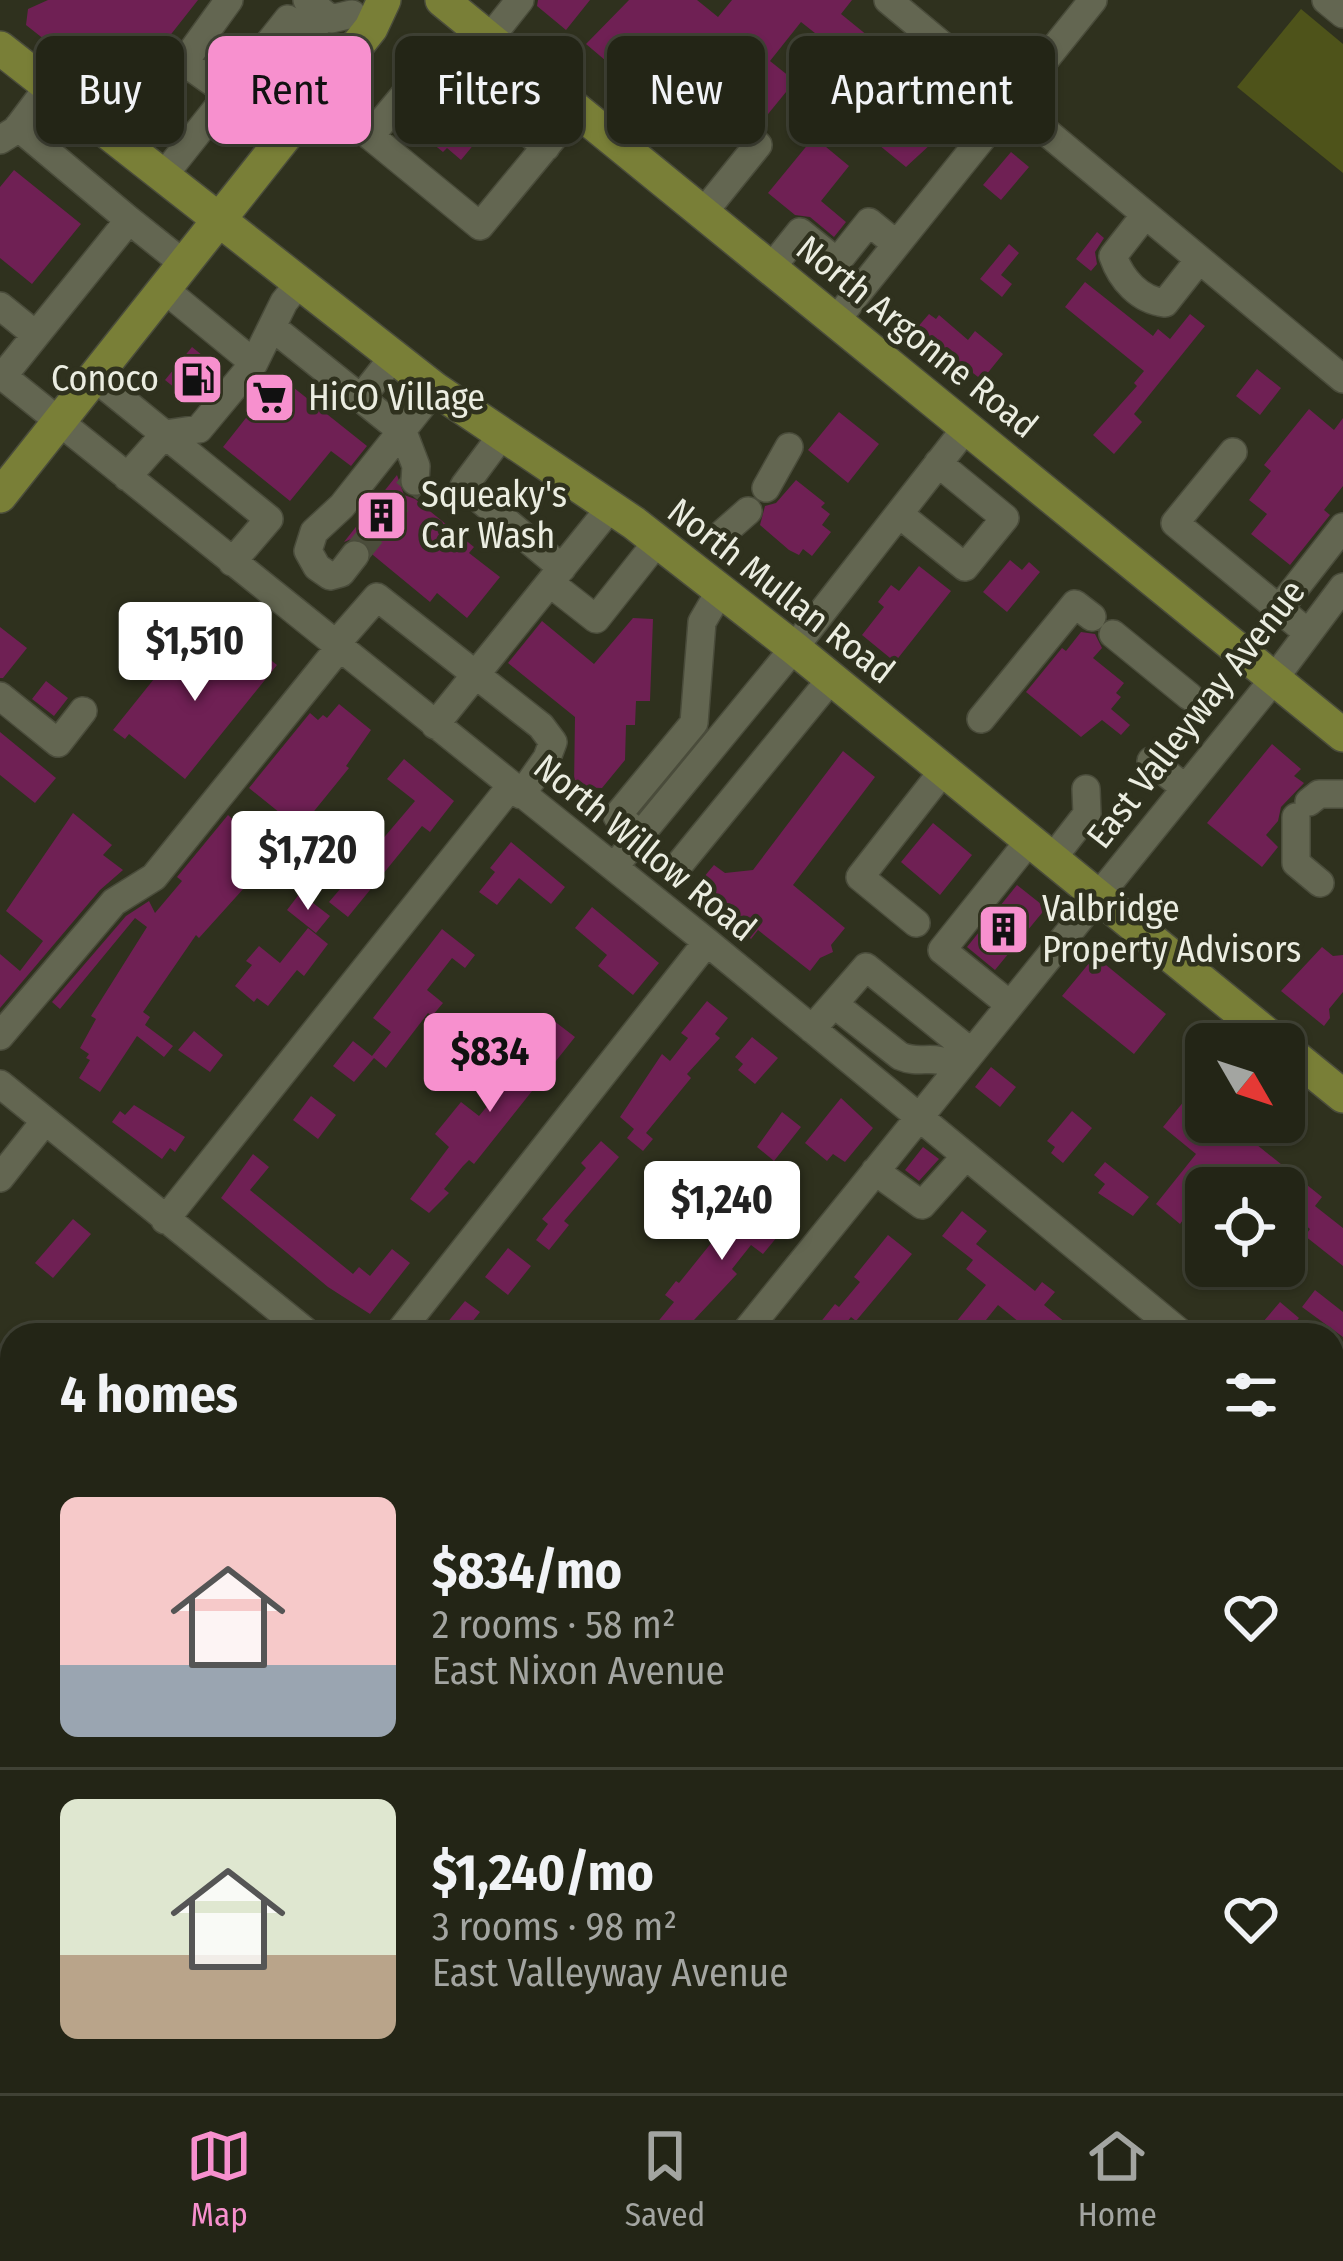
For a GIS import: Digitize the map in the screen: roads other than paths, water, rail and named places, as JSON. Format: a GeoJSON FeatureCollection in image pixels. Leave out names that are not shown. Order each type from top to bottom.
{"type":"FeatureCollection","features":[{"type":"Feature","properties":{"kind":"main road"},"geometry":{"type":"LineString","coordinates":[[364,10],[408,0]]}},
{"type":"Feature","properties":{"kind":"main road","name":"North Argonne Road"},"geometry":{"type":"LineString","coordinates":[[442,0],[485,36]]}},
{"type":"Feature","properties":{"kind":"main road","name":"North Mullan Road"},"geometry":{"type":"LineString","coordinates":[[0,49],[36,76]]}},
{"type":"Feature","properties":{"kind":"main road","name":"North Argonne Road"},"geometry":{"type":"LineString","coordinates":[[583,116],[1343,735]]}},
{"type":"Feature","properties":{"kind":"main road","name":"North Mullan Road"},"geometry":{"type":"LineString","coordinates":[[125,144],[435,389],[610,508],[794,648],[1253,1023]]}},
{"type":"Feature","properties":{"kind":"main road"},"geometry":{"type":"LineString","coordinates":[[0,496],[280,144]]}},
{"type":"Feature","properties":{"kind":"main road","name":"North Mullan Road"},"geometry":{"type":"LineString","coordinates":[[1305,1065],[1343,1096]]}},
{"type":"Feature","properties":{"kind":"street"},"geometry":{"type":"LineString","coordinates":[[208,78],[184,62],[229,0]]}},
{"type":"Feature","properties":{"kind":"street"},"geometry":{"type":"LineString","coordinates":[[307,0],[331,20],[364,10]]}},
{"type":"Feature","properties":{"kind":"street"},"geometry":{"type":"LineString","coordinates":[[491,36],[520,0]]}},
{"type":"Feature","properties":{"kind":"street"},"geometry":{"type":"LineString","coordinates":[[888,0],[930,36]]}},
{"type":"Feature","properties":{"kind":"street"},"geometry":{"type":"LineString","coordinates":[[1055,46],[1093,0]]}},
{"type":"Feature","properties":{"kind":"street"},"geometry":{"type":"LineString","coordinates":[[1326,0],[1343,14]]}},
{"type":"Feature","properties":{"kind":"street"},"geometry":{"type":"LineString","coordinates":[[274,36],[288,19],[310,36]]}},
{"type":"Feature","properties":{"kind":"street"},"geometry":{"type":"LineString","coordinates":[[604,133],[659,64],[758,145],[703,213]]}},
{"type":"Feature","properties":{"kind":"street"},"geometry":{"type":"LineString","coordinates":[[371,135],[427,68],[450,69],[546,147]]}},
{"type":"Feature","properties":{"kind":"street"},"geometry":{"type":"LineString","coordinates":[[36,98],[11,122],[129,220],[174,277],[254,363]]}},
{"type":"Feature","properties":{"kind":"street"},"geometry":{"type":"LineString","coordinates":[[164,175],[208,119]]}},
{"type":"Feature","properties":{"kind":"street"},"geometry":{"type":"LineString","coordinates":[[371,137],[480,226],[548,144]]}},
{"type":"Feature","properties":{"kind":"street"},"geometry":{"type":"LineString","coordinates":[[1055,141],[1343,379]]}},
{"type":"Feature","properties":{"kind":"street"},"geometry":{"type":"LineString","coordinates":[[56,157],[66,144]]}},
{"type":"Feature","properties":{"kind":"street"},"geometry":{"type":"LineString","coordinates":[[836,320],[975,144]]}},
{"type":"Feature","properties":{"kind":"street"},"geometry":{"type":"LineString","coordinates":[[1145,215],[1113,256],[1120,275],[1151,302],[1165,303],[1199,260]]}},
{"type":"Feature","properties":{"kind":"street"},"geometry":{"type":"LineString","coordinates":[[1,375],[129,220]]}},
{"type":"Feature","properties":{"kind":"street"},"geometry":{"type":"LineString","coordinates":[[771,268],[800,232],[836,262],[868,222],[896,244]]}},
{"type":"Feature","properties":{"kind":"street"},"geometry":{"type":"LineString","coordinates":[[127,477],[165,434],[199,429],[254,363],[300,282]]}},
{"type":"Feature","properties":{"kind":"street"},"geometry":{"type":"LineString","coordinates":[[0,306],[36,335]]}},
{"type":"Feature","properties":{"kind":"street"},"geometry":{"type":"LineString","coordinates":[[272,327],[361,398],[416,466],[415,481]]}},
{"type":"Feature","properties":{"kind":"street"},"geometry":{"type":"LineString","coordinates":[[361,398],[394,356]]}},
{"type":"Feature","properties":{"kind":"street","name":"North Willow Road"},"geometry":{"type":"LineString","coordinates":[[1,375],[707,942],[1168,1323]]}},
{"type":"Feature","properties":{"kind":"street"},"geometry":{"type":"LineString","coordinates":[[94,377],[269,519],[314,532]]}},
{"type":"Feature","properties":{"kind":"street"},"geometry":{"type":"LineString","coordinates":[[355,555],[341,573],[330,576],[317,567],[308,551],[314,532],[435,389]]}},
{"type":"Feature","properties":{"kind":"street"},"geometry":{"type":"LineString","coordinates":[[614,867],[966,428]]}},
{"type":"Feature","properties":{"kind":"street"},"geometry":{"type":"LineString","coordinates":[[502,435],[464,486],[596,619],[657,542]]}},
{"type":"Feature","properties":{"kind":"street"},"geometry":{"type":"LineString","coordinates":[[723,533],[757,499],[789,448]]}},
{"type":"Feature","properties":{"kind":"street"},"geometry":{"type":"LineString","coordinates":[[1232,452],[1175,524],[1308,633]]}},
{"type":"Feature","properties":{"kind":"street"},"geometry":{"type":"LineString","coordinates":[[899,514],[965,567],[1005,518],[938,464]]}},
{"type":"Feature","properties":{"kind":"street"},"geometry":{"type":"LineString","coordinates":[[434,725],[610,508]]}},
{"type":"Feature","properties":{"kind":"street"},"geometry":{"type":"LineString","coordinates":[[232,562],[269,519]]}},
{"type":"Feature","properties":{"kind":"street"},"geometry":{"type":"LineString","coordinates":[[1279,609],[1343,526]]}},
{"type":"Feature","properties":{"kind":"street","name":"East Valleyway Avenue"},"geometry":{"type":"LineString","coordinates":[[753,1323],[1274,679],[1343,586]]}},
{"type":"Feature","properties":{"kind":"street"},"geometry":{"type":"LineString","coordinates":[[640,835],[617,815],[694,723],[702,622],[720,591]]}},
{"type":"Feature","properties":{"kind":"street"},"geometry":{"type":"LineString","coordinates":[[0,1036],[114,902],[154,877],[377,597],[549,732],[553,742],[547,758],[165,1220]]}},
{"type":"Feature","properties":{"kind":"street"},"geometry":{"type":"LineString","coordinates":[[981,719],[1075,604],[1190,696]]}},
{"type":"Feature","properties":{"kind":"street"},"geometry":{"type":"LineString","coordinates":[[674,871],[831,679]]}},
{"type":"Feature","properties":{"kind":"street"},"geometry":{"type":"LineString","coordinates":[[0,696],[58,743],[83,711]]}},
{"type":"Feature","properties":{"kind":"street"},"geometry":{"type":"LineString","coordinates":[[694,723],[717,742]]}},
{"type":"Feature","properties":{"kind":"street"},"geometry":{"type":"LineString","coordinates":[[1151,760],[1185,788]]}},
{"type":"Feature","properties":{"kind":"street"},"geometry":{"type":"LineString","coordinates":[[916,922],[860,877],[944,771]]}},
{"type":"Feature","properties":{"kind":"street"},"geometry":{"type":"LineString","coordinates":[[1009,1004],[942,950],[1040,850],[1087,814],[1086,789]]}},
{"type":"Feature","properties":{"kind":"street"},"geometry":{"type":"LineString","coordinates":[[1320,883],[1296,863],[1302,810],[1319,794],[1343,794]]}},
{"type":"Feature","properties":{"kind":"street"},"geometry":{"type":"LineString","coordinates":[[406,1323],[707,942]]}},
{"type":"Feature","properties":{"kind":"street"},"geometry":{"type":"LineString","coordinates":[[812,1029],[866,967],[964,1061]]}},
{"type":"Feature","properties":{"kind":"street"},"geometry":{"type":"LineString","coordinates":[[834,1004],[908,1060],[964,1061]]}},
{"type":"Feature","properties":{"kind":"street"},"geometry":{"type":"LineString","coordinates":[[0,1084],[295,1323]]}},
{"type":"Feature","properties":{"kind":"street"},"geometry":{"type":"LineString","coordinates":[[0,1178],[46,1121]]}},
{"type":"Feature","properties":{"kind":"street"},"geometry":{"type":"LineString","coordinates":[[875,1171],[922,1205],[965,1157]]}},
{"type":"Feature","properties":{"kind":"tunnel"},"geometry":{"type":"LineString","coordinates":[[355,555],[415,481]]}},
{"type":"Feature","properties":{"kind":"place","name":"Conoco"},"geometry":{"type":"Point","coordinates":[198,379]}},
{"type":"Feature","properties":{"kind":"place","name":"HiCO Village"},"geometry":{"type":"Point","coordinates":[269,398]}},
{"type":"Feature","properties":{"kind":"place","name":"Squeaky's Car Wash"},"geometry":{"type":"Point","coordinates":[382,516]}},
{"type":"Feature","properties":{"kind":"place","name":"Valbridge Property Advisors"},"geometry":{"type":"Point","coordinates":[1003,930]}}]}
